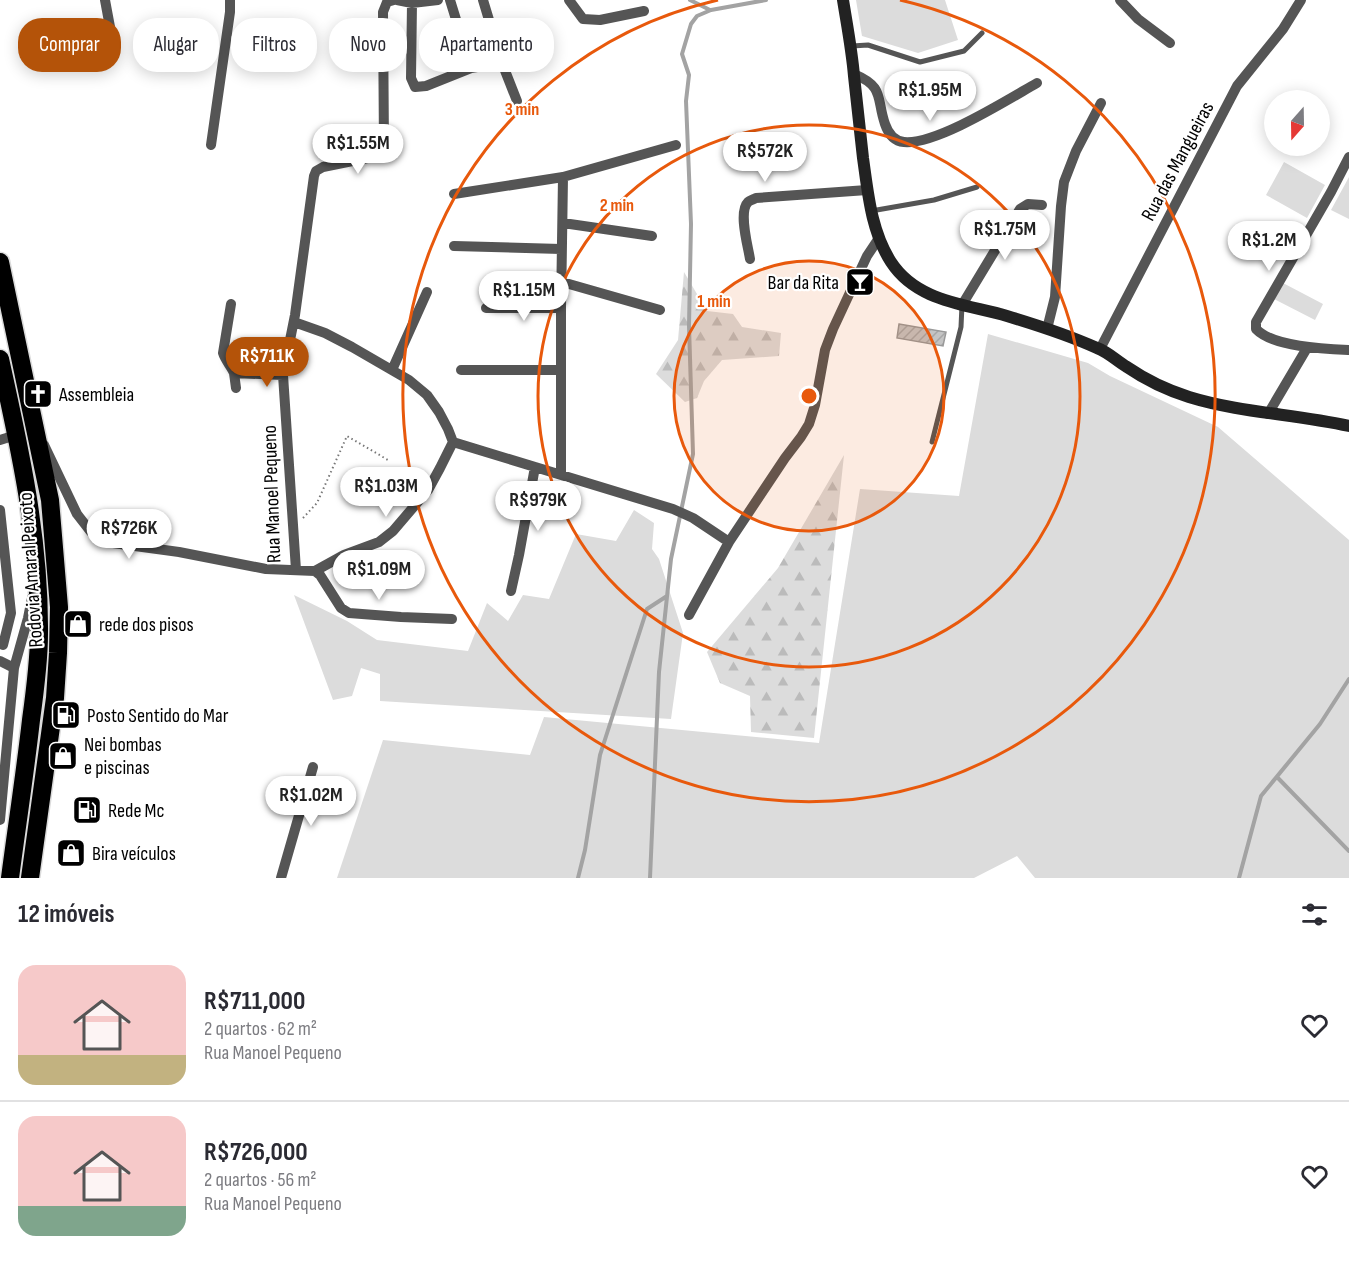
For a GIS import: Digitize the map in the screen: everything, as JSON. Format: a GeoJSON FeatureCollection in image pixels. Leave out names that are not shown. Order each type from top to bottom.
{"type":"FeatureCollection","features":[{"type":"Feature","properties":{"kind":"highway","name":"Rodovia Amaral Peixoto"},"geometry":{"type":"LineString","coordinates":[[0,262],[50,500],[59,619],[54,698],[30,878]]}},
{"type":"Feature","properties":{"kind":"highway","name":"Rodovia Amaral Peixoto"},"geometry":{"type":"LineString","coordinates":[[0,359],[8,437],[30,504],[39,625],[38,656],[23,790],[7,870]]}},
{"type":"Feature","properties":{"kind":"street"},"geometry":{"type":"LineString","coordinates":[[105,0],[108,18]]}},
{"type":"Feature","properties":{"kind":"street"},"geometry":{"type":"LineString","coordinates":[[211,146],[230,0]]}},
{"type":"Feature","properties":{"kind":"street"},"geometry":{"type":"LineString","coordinates":[[396,0],[412,3],[438,0]]}},
{"type":"Feature","properties":{"kind":"street","name":"Rua Manoel Pequeno"},"geometry":{"type":"LineString","coordinates":[[36,433],[77,514],[91,532],[113,543],[179,552],[266,569],[296,570],[283,375],[294,322],[314,176],[316,171],[323,167],[377,156],[384,149],[383,12],[387,2],[396,0]]}},
{"type":"Feature","properties":{"kind":"street"},"geometry":{"type":"LineString","coordinates":[[450,0],[456,18]]}},
{"type":"Feature","properties":{"kind":"street"},"geometry":{"type":"LineString","coordinates":[[483,0],[488,18]]}},
{"type":"Feature","properties":{"kind":"street"},"geometry":{"type":"LineString","coordinates":[[569,0],[583,19],[600,20],[644,11]]}},
{"type":"Feature","properties":{"kind":"street"},"geometry":{"type":"LineString","coordinates":[[843,0],[871,211],[879,238],[891,262],[906,280],[928,294],[962,306],[1006,315],[1100,349],[1130,369],[1178,393],[1228,407],[1349,426]]}},
{"type":"Feature","properties":{"kind":"street"},"geometry":{"type":"LineString","coordinates":[[1120,0],[1138,19],[1170,43]]}},
{"type":"Feature","properties":{"kind":"street","name":"Rua das Mangueiras"},"geometry":{"type":"LineString","coordinates":[[1100,349],[1237,86],[1283,29],[1301,0]]}},
{"type":"Feature","properties":{"kind":"street"},"geometry":{"type":"LineString","coordinates":[[412,3],[411,78],[414,87],[426,86],[461,72]]}},
{"type":"Feature","properties":{"kind":"street"},"geometry":{"type":"LineString","coordinates":[[506,72],[517,101]]}},
{"type":"Feature","properties":{"kind":"street"},"geometry":{"type":"LineString","coordinates":[[854,74],[869,80],[877,91],[886,125],[893,138],[902,142],[918,141],[957,127],[1037,83]]}},
{"type":"Feature","properties":{"kind":"street"},"geometry":{"type":"LineString","coordinates":[[1047,329],[1055,297],[1064,182],[1076,151],[1101,103]]}},
{"type":"Feature","properties":{"kind":"street"},"geometry":{"type":"LineString","coordinates":[[454,194],[563,177],[675,145]]}},
{"type":"Feature","properties":{"kind":"street"},"geometry":{"type":"LineString","coordinates":[[1349,157],[1256,322],[1256,329],[1269,338],[1307,348],[1349,350]]}},
{"type":"Feature","properties":{"kind":"street"},"geometry":{"type":"LineString","coordinates":[[561,474],[563,177]]}},
{"type":"Feature","properties":{"kind":"street"},"geometry":{"type":"LineString","coordinates":[[750,259],[743,217],[748,201],[756,198],[867,190]]}},
{"type":"Feature","properties":{"kind":"street"},"geometry":{"type":"LineString","coordinates":[[962,306],[1020,209],[1028,204],[1042,205]]}},
{"type":"Feature","properties":{"kind":"street"},"geometry":{"type":"LineString","coordinates":[[562,223],[652,236]]}},
{"type":"Feature","properties":{"kind":"street"},"geometry":{"type":"LineString","coordinates":[[689,615],[729,542],[809,424],[815,405],[825,350],[867,256],[879,238]]}},
{"type":"Feature","properties":{"kind":"street"},"geometry":{"type":"LineString","coordinates":[[453,246],[561,249]]}},
{"type":"Feature","properties":{"kind":"street"},"geometry":{"type":"LineString","coordinates":[[562,282],[660,310]]}},
{"type":"Feature","properties":{"kind":"street"},"geometry":{"type":"LineString","coordinates":[[392,370],[427,292]]}},
{"type":"Feature","properties":{"kind":"street"},"geometry":{"type":"LineString","coordinates":[[231,304],[223,352],[234,373],[236,388]]}},
{"type":"Feature","properties":{"kind":"street"},"geometry":{"type":"LineString","coordinates":[[486,308],[561,308]]}},
{"type":"Feature","properties":{"kind":"street"},"geometry":{"type":"LineString","coordinates":[[294,322],[325,333],[409,380],[427,395],[440,412],[453,442],[428,490],[393,531],[379,542],[344,555],[315,571],[296,570]]}},
{"type":"Feature","properties":{"kind":"street"},"geometry":{"type":"LineString","coordinates":[[1268,414],[1307,348]]}},
{"type":"Feature","properties":{"kind":"street"},"geometry":{"type":"LineString","coordinates":[[461,370],[560,370]]}},
{"type":"Feature","properties":{"kind":"street"},"geometry":{"type":"LineString","coordinates":[[234,373],[283,375]]}},
{"type":"Feature","properties":{"kind":"street"},"geometry":{"type":"LineString","coordinates":[[453,442],[673,509],[693,518],[729,542]]}},
{"type":"Feature","properties":{"kind":"street"},"geometry":{"type":"LineString","coordinates":[[511,591],[535,467]]}},
{"type":"Feature","properties":{"kind":"street"},"geometry":{"type":"LineString","coordinates":[[0,510],[11,613],[2,646]]}},
{"type":"Feature","properties":{"kind":"street"},"geometry":{"type":"LineString","coordinates":[[0,820],[14,668],[28,618],[36,571]]}},
{"type":"Feature","properties":{"kind":"street"},"geometry":{"type":"LineString","coordinates":[[315,571],[320,575],[340,608],[349,613],[452,619]]}},
{"type":"Feature","properties":{"kind":"street"},"geometry":{"type":"LineString","coordinates":[[2,646],[28,618]]}},
{"type":"Feature","properties":{"kind":"street"},"geometry":{"type":"LineString","coordinates":[[0,662],[14,668]]}},
{"type":"Feature","properties":{"kind":"street"},"geometry":{"type":"LineString","coordinates":[[281,878],[313,768]]}},
{"type":"Feature","properties":{"kind":"lane"},"geometry":{"type":"LineString","coordinates":[[850,46],[868,45],[920,62],[964,51],[982,33]]}},
{"type":"Feature","properties":{"kind":"lane"},"geometry":{"type":"LineString","coordinates":[[871,211],[934,200],[977,188]]}},
{"type":"Feature","properties":{"kind":"lane"},"geometry":{"type":"LineString","coordinates":[[932,442],[961,327],[962,306]]}},
{"type":"Feature","properties":{"kind":"lane"},"geometry":{"type":"LineString","coordinates":[[2,787],[23,790]]}},
{"type":"Feature","properties":{"kind":"path"},"geometry":{"type":"LineString","coordinates":[[294,529],[317,503],[347,436],[388,460]]}},
{"type":"Feature","properties":{"kind":"green space"},"geometry":{"type":"Polygon","coordinates":[[[856,0],[945,0],[958,40],[918,53],[862,36],[856,0]]]}},
{"type":"Feature","properties":{"kind":"green space"},"geometry":{"type":"Polygon","coordinates":[[[1284,162],[1325,185],[1307,218],[1266,195],[1284,162]]]}},
{"type":"Feature","properties":{"kind":"green space"},"geometry":{"type":"Polygon","coordinates":[[[1349,177],[1349,219],[1331,210],[1349,177]]]}},
{"type":"Feature","properties":{"kind":"green space"},"geometry":{"type":"Polygon","coordinates":[[[684,272],[707,311],[733,314],[742,327],[781,333],[779,356],[722,360],[704,381],[697,398],[685,402],[656,374],[678,340],[684,272]]]}},
{"type":"Feature","properties":{"kind":"green space"},"geometry":{"type":"Polygon","coordinates":[[[1283,283],[1323,304],[1315,320],[1274,299],[1283,283]]]}},
{"type":"Feature","properties":{"kind":"green space"},"geometry":{"type":"Polygon","coordinates":[[[988,334],[1088,363],[1110,376],[1218,427],[1349,540],[1349,878],[1035,878],[1017,856],[974,878],[337,878],[383,740],[530,755],[544,717],[819,743],[860,489],[959,496],[988,334]]]}},
{"type":"Feature","properties":{"kind":"green space"},"geometry":{"type":"Polygon","coordinates":[[[844,455],[814,738],[751,732],[750,696],[720,683],[707,652],[778,568],[844,455]]]}},
{"type":"Feature","properties":{"kind":"green space"},"geometry":{"type":"Polygon","coordinates":[[[634,510],[654,523],[652,549],[659,559],[683,633],[671,719],[380,701],[380,674],[361,668],[352,696],[333,700],[294,595],[347,621],[377,640],[468,651],[487,603],[508,621],[523,595],[549,599],[576,534],[616,541],[634,510]]]}},
{"type":"Feature","properties":{"kind":"building"},"geometry":{"type":"Polygon","coordinates":[[[899,324],[946,332],[943,346],[897,338],[899,324]]]}},
{"type":"Feature","properties":{"kind":"waterway"},"geometry":{"type":"LineString","coordinates":[[690,0],[710,10]]}},
{"type":"Feature","properties":{"kind":"waterway"},"geometry":{"type":"LineString","coordinates":[[650,878],[659,672],[671,559],[693,454],[689,326],[691,224],[686,101],[689,75],[682,54],[691,24],[697,16],[711,10],[766,0]]}},
{"type":"Feature","properties":{"kind":"waterway"},"geometry":{"type":"LineString","coordinates":[[578,878],[585,850],[600,755],[647,609],[667,596]]}},
{"type":"Feature","properties":{"kind":"waterway"},"geometry":{"type":"LineString","coordinates":[[1239,878],[1261,796],[1320,724],[1349,679]]}},
{"type":"Feature","properties":{"kind":"waterway"},"geometry":{"type":"LineString","coordinates":[[1277,777],[1349,851]]}},
{"type":"Feature","properties":{"kind":"place","name":"Bar da Rita"},"geometry":{"type":"Point","coordinates":[860,282]}},
{"type":"Feature","properties":{"kind":"place","name":"Assembleia"},"geometry":{"type":"Point","coordinates":[38,394]}},
{"type":"Feature","properties":{"kind":"place","name":"rede dos pisos"},"geometry":{"type":"Point","coordinates":[78,624]}},
{"type":"Feature","properties":{"kind":"place","name":"Posto Sentido do Mar"},"geometry":{"type":"Point","coordinates":[66,715]}},
{"type":"Feature","properties":{"kind":"place","name":"Nei bombas e piscinas"},"geometry":{"type":"Point","coordinates":[63,756]}},
{"type":"Feature","properties":{"kind":"place","name":"Rede Mc"},"geometry":{"type":"Point","coordinates":[87,810]}},
{"type":"Feature","properties":{"kind":"place","name":"Bira veículos"},"geometry":{"type":"Point","coordinates":[71,853]}}]}
